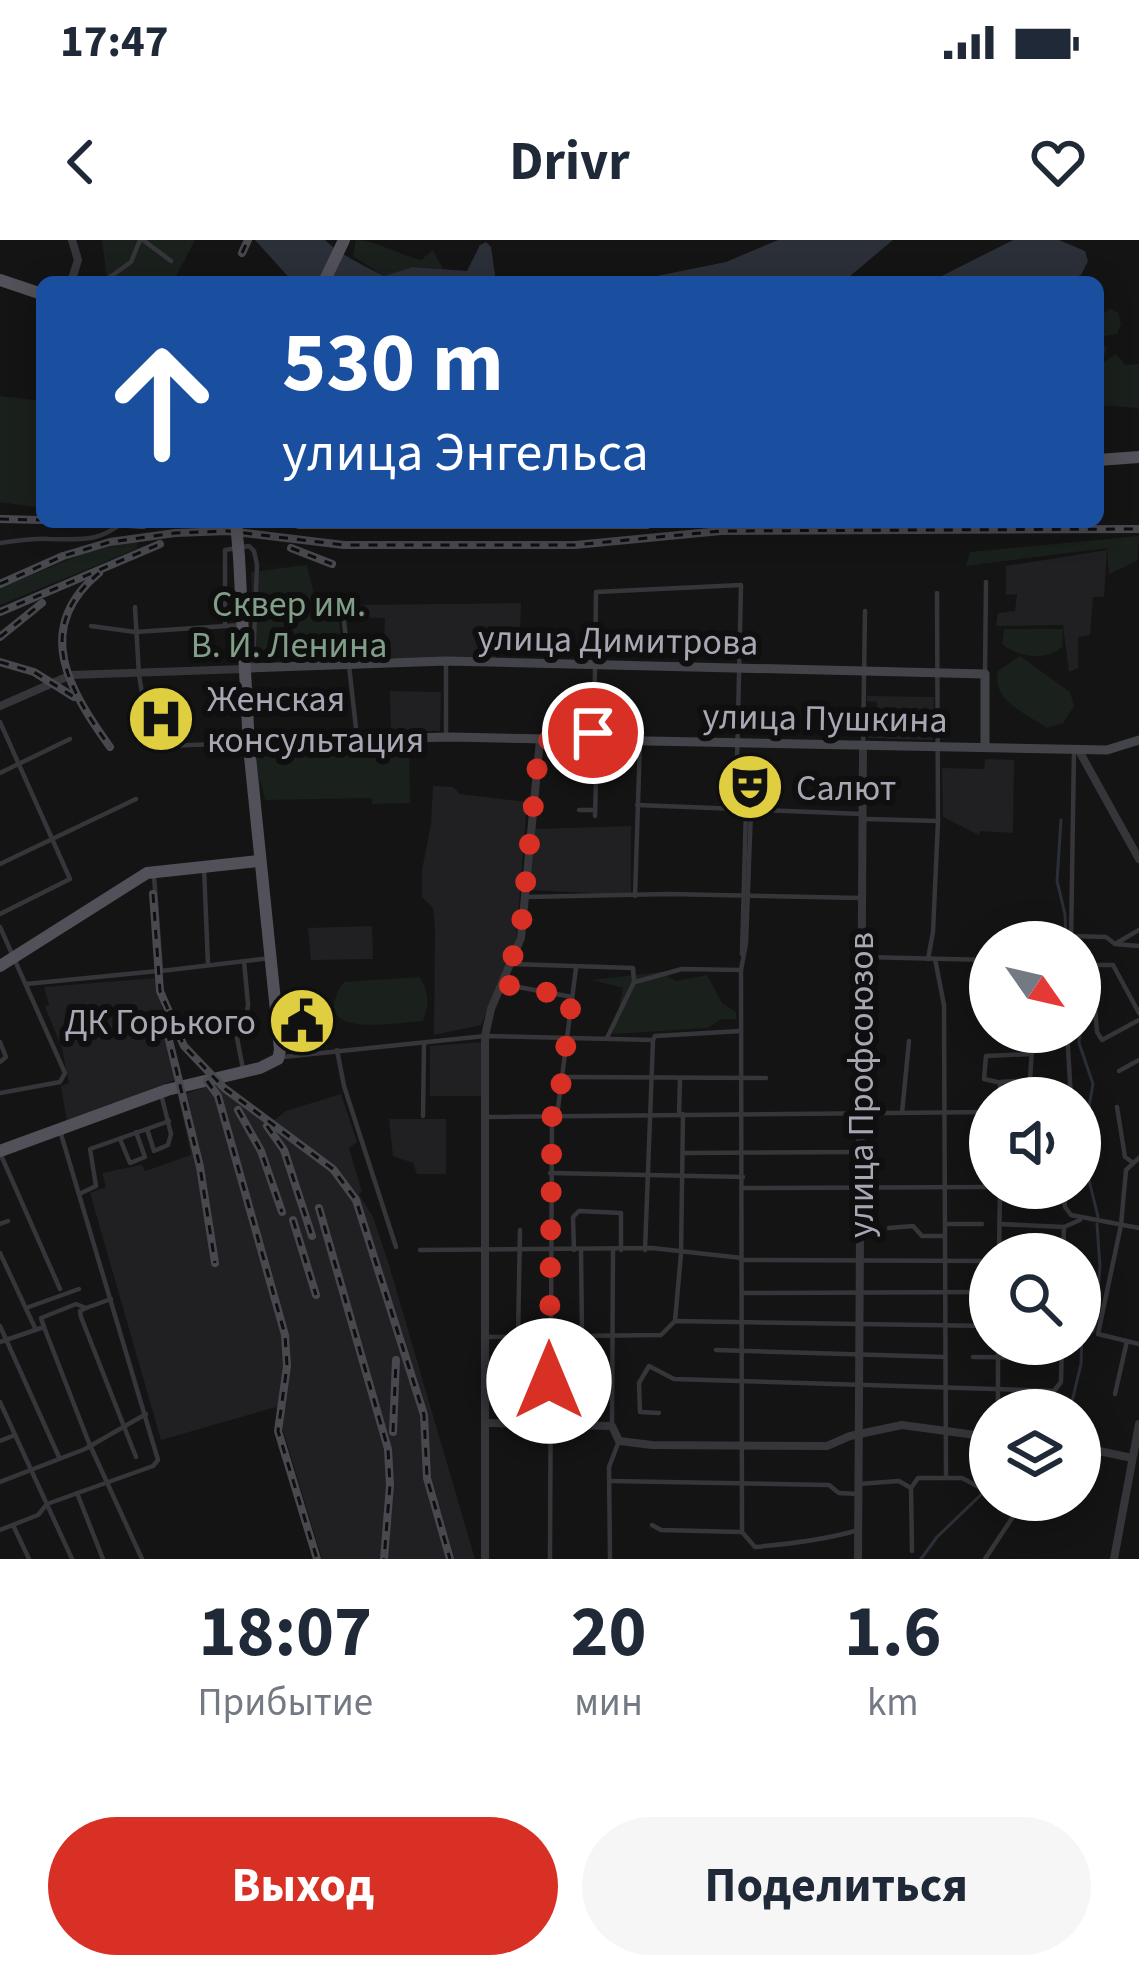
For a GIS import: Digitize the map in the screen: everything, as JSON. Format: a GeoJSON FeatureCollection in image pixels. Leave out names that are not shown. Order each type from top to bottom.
{"type":"FeatureCollection","features":[{"type":"Feature","properties":{"kind":"main road"},"geometry":{"type":"LineString","coordinates":[[329,276],[346,240]]}},
{"type":"Feature","properties":{"kind":"main road"},"geometry":{"type":"LineString","coordinates":[[0,283],[36,295]]}},
{"type":"Feature","properties":{"kind":"main road"},"geometry":{"type":"LineString","coordinates":[[1104,460],[1139,457]]}},
{"type":"Feature","properties":{"kind":"main road"},"geometry":{"type":"LineString","coordinates":[[0,1152],[160,1093],[274,1062],[280,1050],[260,861],[240,528]]}},
{"type":"Feature","properties":{"kind":"main road"},"geometry":{"type":"LineString","coordinates":[[242,557],[249,668]]}},
{"type":"Feature","properties":{"kind":"main road","name":"улица Димитрова"},"geometry":{"type":"LineString","coordinates":[[249,668],[446,661],[986,674]]}},
{"type":"Feature","properties":{"kind":"main road"},"geometry":{"type":"LineString","coordinates":[[985,747],[986,674]]}},
{"type":"Feature","properties":{"kind":"main road","name":"улица Пушкина"},"geometry":{"type":"LineString","coordinates":[[251,742],[446,736],[1107,750],[1139,740]]}},
{"type":"Feature","properties":{"kind":"main road"},"geometry":{"type":"LineString","coordinates":[[0,966],[140,876],[260,861]]}},
{"type":"Feature","properties":{"kind":"street"},"geometry":{"type":"LineString","coordinates":[[111,276],[131,262],[141,240],[171,261]]}},
{"type":"Feature","properties":{"kind":"street"},"geometry":{"type":"LineString","coordinates":[[73,241],[77,260],[73,276]]}},
{"type":"Feature","properties":{"kind":"street"},"geometry":{"type":"LineString","coordinates":[[0,543],[51,538],[88,541],[115,528]]}},
{"type":"Feature","properties":{"kind":"street"},"geometry":{"type":"LineString","coordinates":[[225,626],[225,550],[248,546],[256,555],[249,668]]}},
{"type":"Feature","properties":{"kind":"street"},"geometry":{"type":"LineString","coordinates":[[986,582],[986,674]]}},
{"type":"Feature","properties":{"kind":"street"},"geometry":{"type":"LineString","coordinates":[[579,810],[595,813],[596,592],[741,585],[736,808]]}},
{"type":"Feature","properties":{"kind":"street"},"geometry":{"type":"LineString","coordinates":[[937,593],[938,820],[931,959],[944,1005],[946,1478]]}},
{"type":"Feature","properties":{"kind":"street"},"geometry":{"type":"LineString","coordinates":[[135,607],[140,675]]}},
{"type":"Feature","properties":{"kind":"street","name":"улица Профсоюзов"},"geometry":{"type":"LineString","coordinates":[[857,1559],[865,611]]}},
{"type":"Feature","properties":{"kind":"street"},"geometry":{"type":"LineString","coordinates":[[344,616],[357,736]]}},
{"type":"Feature","properties":{"kind":"street"},"geometry":{"type":"LineString","coordinates":[[92,626],[135,632],[243,625]]}},
{"type":"Feature","properties":{"kind":"street"},"geometry":{"type":"LineString","coordinates":[[446,661],[446,736]]}},
{"type":"Feature","properties":{"kind":"street","name":"улица Димитрова"},"geometry":{"type":"LineString","coordinates":[[0,706],[66,676],[249,668]]}},
{"type":"Feature","properties":{"kind":"street","name":"улица Пушкина"},"geometry":{"type":"LineString","coordinates":[[140,675],[150,741],[165,746],[251,742]]}},
{"type":"Feature","properties":{"kind":"street"},"geometry":{"type":"LineString","coordinates":[[0,722],[69,876],[68,882],[0,914]]}},
{"type":"Feature","properties":{"kind":"street"},"geometry":{"type":"LineString","coordinates":[[0,773],[70,739]]}},
{"type":"Feature","properties":{"kind":"street"},"geometry":{"type":"LineString","coordinates":[[485,1559],[485,1036],[520,938],[540,740]]}},
{"type":"Feature","properties":{"kind":"street"},"geometry":{"type":"LineString","coordinates":[[635,896],[640,741]]}},
{"type":"Feature","properties":{"kind":"street"},"geometry":{"type":"LineString","coordinates":[[1076,749],[1139,859]]}},
{"type":"Feature","properties":{"kind":"street"},"geometry":{"type":"LineString","coordinates":[[1071,921],[1076,749]]}},
{"type":"Feature","properties":{"kind":"street"},"geometry":{"type":"LineString","coordinates":[[0,864],[136,800]]}},
{"type":"Feature","properties":{"kind":"street"},"geometry":{"type":"LineString","coordinates":[[637,805],[938,820]]}},
{"type":"Feature","properties":{"kind":"street"},"geometry":{"type":"LineString","coordinates":[[749,809],[741,970],[742,1532],[755,1547],[799,1544],[858,1531]]}},
{"type":"Feature","properties":{"kind":"street"},"geometry":{"type":"LineString","coordinates":[[203,866],[208,965]]}},
{"type":"Feature","properties":{"kind":"street"},"geometry":{"type":"LineString","coordinates":[[154,871],[160,971]]}},
{"type":"Feature","properties":{"kind":"street"},"geometry":{"type":"LineString","coordinates":[[525,897],[861,898]]}},
{"type":"Feature","properties":{"kind":"street"},"geometry":{"type":"LineString","coordinates":[[0,927],[65,1073],[60,1082],[0,1093]]}},
{"type":"Feature","properties":{"kind":"street"},"geometry":{"type":"LineString","coordinates":[[1115,944],[1139,930]]}},
{"type":"Feature","properties":{"kind":"street"},"geometry":{"type":"LineString","coordinates":[[1101,937],[1139,946]]}},
{"type":"Feature","properties":{"kind":"street"},"geometry":{"type":"LineString","coordinates":[[860,957],[969,960]]}},
{"type":"Feature","properties":{"kind":"street"},"geometry":{"type":"LineString","coordinates":[[26,984],[270,958]]}},
{"type":"Feature","properties":{"kind":"street"},"geometry":{"type":"LineString","coordinates":[[243,1072],[237,1038],[245,1032],[248,1004],[244,961]]}},
{"type":"Feature","properties":{"kind":"street"},"geometry":{"type":"LineString","coordinates":[[511,963],[633,968],[634,982],[607,1038]]}},
{"type":"Feature","properties":{"kind":"street"},"geometry":{"type":"LineString","coordinates":[[1101,965],[1113,965],[1139,1016],[1107,1039],[1101,1037]]}},
{"type":"Feature","properties":{"kind":"street"},"geometry":{"type":"LineString","coordinates":[[550,1559],[550,1173],[576,968]]}},
{"type":"Feature","properties":{"kind":"street"},"geometry":{"type":"LineString","coordinates":[[634,982],[682,969],[741,970]]}},
{"type":"Feature","properties":{"kind":"street"},"geometry":{"type":"LineString","coordinates":[[502,984],[572,997]]}},
{"type":"Feature","properties":{"kind":"street"},"geometry":{"type":"LineString","coordinates":[[645,1250],[653,1040],[655,1036],[741,1031]]}},
{"type":"Feature","properties":{"kind":"street"},"geometry":{"type":"LineString","coordinates":[[274,1062],[337,1050],[485,1036],[653,1040]]}},
{"type":"Feature","properties":{"kind":"street"},"geometry":{"type":"LineString","coordinates":[[423,1116],[424,1041]]}},
{"type":"Feature","properties":{"kind":"street"},"geometry":{"type":"LineString","coordinates":[[902,1113],[909,1041]]}},
{"type":"Feature","properties":{"kind":"street"},"geometry":{"type":"LineString","coordinates":[[0,1042],[6,1058],[0,1062]]}},
{"type":"Feature","properties":{"kind":"street"},"geometry":{"type":"LineString","coordinates":[[337,1050],[344,1086],[396,1247]]}},
{"type":"Feature","properties":{"kind":"street"},"geometry":{"type":"LineString","coordinates":[[984,1077],[986,1056],[1032,1054],[1030,1077]]}},
{"type":"Feature","properties":{"kind":"street"},"geometry":{"type":"LineString","coordinates":[[1119,1071],[1139,1060]]}},
{"type":"Feature","properties":{"kind":"street"},"geometry":{"type":"LineString","coordinates":[[565,1077],[766,1078]]}},
{"type":"Feature","properties":{"kind":"street"},"geometry":{"type":"LineString","coordinates":[[486,1337],[661,1335],[675,1321],[681,1254],[680,1078]]}},
{"type":"Feature","properties":{"kind":"street"},"geometry":{"type":"LineString","coordinates":[[147,1129],[154,1150],[171,1138],[160,1093]]}},
{"type":"Feature","properties":{"kind":"street"},"geometry":{"type":"LineString","coordinates":[[1117,1107],[1125,1156],[1136,1160],[1126,1170],[1098,1331],[1100,1336],[1139,1344]]}},
{"type":"Feature","properties":{"kind":"street"},"geometry":{"type":"LineString","coordinates":[[486,1117],[969,1112]]}},
{"type":"Feature","properties":{"kind":"street"},"geometry":{"type":"LineString","coordinates":[[79,1194],[96,1187],[90,1150],[169,1120]]}},
{"type":"Feature","properties":{"kind":"street"},"geometry":{"type":"LineString","coordinates":[[0,1530],[38,1515],[47,1504],[153,1466],[158,1460],[59,1130]]}},
{"type":"Feature","properties":{"kind":"street"},"geometry":{"type":"LineString","coordinates":[[120,1139],[130,1163],[146,1157],[136,1132]]}},
{"type":"Feature","properties":{"kind":"street"},"geometry":{"type":"LineString","coordinates":[[0,1152],[60,1289]]}},
{"type":"Feature","properties":{"kind":"street"},"geometry":{"type":"LineString","coordinates":[[683,1153],[860,1152]]}},
{"type":"Feature","properties":{"kind":"street"},"geometry":{"type":"LineString","coordinates":[[550,1173],[742,1177]]}},
{"type":"Feature","properties":{"kind":"street"},"geometry":{"type":"LineString","coordinates":[[742,1188],[969,1186]]}},
{"type":"Feature","properties":{"kind":"street"},"geometry":{"type":"LineString","coordinates":[[999,1209],[999,1233]]}},
{"type":"Feature","properties":{"kind":"street"},"geometry":{"type":"LineString","coordinates":[[1066,1209],[1080,1220],[1139,1228]]}},
{"type":"Feature","properties":{"kind":"street"},"geometry":{"type":"LineString","coordinates":[[582,1336],[574,1217],[579,1211],[621,1213],[612,1336],[612,1426],[619,1441]]}},
{"type":"Feature","properties":{"kind":"street"},"geometry":{"type":"LineString","coordinates":[[999,1224],[1064,1228],[1080,1220]]}},
{"type":"Feature","properties":{"kind":"street"},"geometry":{"type":"LineString","coordinates":[[0,1224],[8,1221]]}},
{"type":"Feature","properties":{"kind":"street"},"geometry":{"type":"LineString","coordinates":[[945,1224],[982,1224]]}},
{"type":"Feature","properties":{"kind":"street"},"geometry":{"type":"LineString","coordinates":[[889,1228],[913,1226],[922,1236],[944,1236]]}},
{"type":"Feature","properties":{"kind":"street"},"geometry":{"type":"LineString","coordinates":[[1064,1228],[1064,1233]]}},
{"type":"Feature","properties":{"kind":"street"},"geometry":{"type":"LineString","coordinates":[[518,1336],[520,1230]]}},
{"type":"Feature","properties":{"kind":"street"},"geometry":{"type":"LineString","coordinates":[[420,1250],[645,1250],[742,1260],[969,1261]]}},
{"type":"Feature","properties":{"kind":"street"},"geometry":{"type":"LineString","coordinates":[[0,1253],[32,1321],[40,1328]]}},
{"type":"Feature","properties":{"kind":"street"},"geometry":{"type":"LineString","coordinates":[[26,1308],[79,1289]]}},
{"type":"Feature","properties":{"kind":"street"},"geometry":{"type":"LineString","coordinates":[[741,1293],[969,1292]]}},
{"type":"Feature","properties":{"kind":"street"},"geometry":{"type":"LineString","coordinates":[[111,1299],[80,1311],[136,1457]]}},
{"type":"Feature","properties":{"kind":"street"},"geometry":{"type":"LineString","coordinates":[[32,1321],[76,1304],[86,1308]]}},
{"type":"Feature","properties":{"kind":"street"},"geometry":{"type":"LineString","coordinates":[[40,1318],[40,1328],[142,1559]]}},
{"type":"Feature","properties":{"kind":"street"},"geometry":{"type":"LineString","coordinates":[[675,1321],[969,1325]]}},
{"type":"Feature","properties":{"kind":"street"},"geometry":{"type":"LineString","coordinates":[[0,1326],[60,1458]]}},
{"type":"Feature","properties":{"kind":"street"},"geometry":{"type":"LineString","coordinates":[[3,1341],[40,1328]]}},
{"type":"Feature","properties":{"kind":"street"},"geometry":{"type":"LineString","coordinates":[[1115,1394],[1127,1342]]}},
{"type":"Feature","properties":{"kind":"street"},"geometry":{"type":"LineString","coordinates":[[716,1350],[944,1357]]}},
{"type":"Feature","properties":{"kind":"street"},"geometry":{"type":"LineString","coordinates":[[998,1365],[998,1388]]}},
{"type":"Feature","properties":{"kind":"street"},"geometry":{"type":"LineString","coordinates":[[659,1413],[640,1412],[639,1383],[649,1366],[674,1379],[1059,1388],[1061,1365]]}},
{"type":"Feature","properties":{"kind":"street"},"geometry":{"type":"LineString","coordinates":[[0,1404],[72,1559]]}},
{"type":"Feature","properties":{"kind":"street"},"geometry":{"type":"LineString","coordinates":[[0,1481],[32,1471],[147,1414]]}},
{"type":"Feature","properties":{"kind":"street"},"geometry":{"type":"LineString","coordinates":[[487,1423],[612,1426]]}},
{"type":"Feature","properties":{"kind":"street"},"geometry":{"type":"LineString","coordinates":[[1114,1559],[1139,1424]]}},
{"type":"Feature","properties":{"kind":"street"},"geometry":{"type":"LineString","coordinates":[[619,1441],[827,1446],[902,1425],[969,1434]]}},
{"type":"Feature","properties":{"kind":"street"},"geometry":{"type":"LineString","coordinates":[[0,1441],[15,1435]]}},
{"type":"Feature","properties":{"kind":"street"},"geometry":{"type":"LineString","coordinates":[[610,1559],[610,1459],[619,1441]]}},
{"type":"Feature","properties":{"kind":"street"},"geometry":{"type":"LineString","coordinates":[[1101,1452],[1136,1459]]}},
{"type":"Feature","properties":{"kind":"street"},"geometry":{"type":"LineString","coordinates":[[912,1551],[910,1489],[918,1478],[969,1482]]}},
{"type":"Feature","properties":{"kind":"street"},"geometry":{"type":"LineString","coordinates":[[611,1481],[829,1485],[839,1493],[899,1481],[910,1489]]}},
{"type":"Feature","properties":{"kind":"street"},"geometry":{"type":"LineString","coordinates":[[77,1493],[103,1559]]}},
{"type":"Feature","properties":{"kind":"street"},"geometry":{"type":"LineString","coordinates":[[985,1559],[1009,1521]]}},
{"type":"Feature","properties":{"kind":"street"},"geometry":{"type":"LineString","coordinates":[[14,1525],[29,1559]]}},
{"type":"Feature","properties":{"kind":"street"},"geometry":{"type":"LineString","coordinates":[[652,1525],[661,1531],[742,1532]]}},
{"type":"Feature","properties":{"kind":"shaded area"},"geometry":{"type":"Polygon","coordinates":[[[255,240],[325,240],[384,276],[288,276],[255,240]]]}},
{"type":"Feature","properties":{"kind":"shaded area"},"geometry":{"type":"Polygon","coordinates":[[[778,240],[893,240],[850,276],[657,276],[726,262],[778,240]]]}},
{"type":"Feature","properties":{"kind":"shaded area"},"geometry":{"type":"Polygon","coordinates":[[[1013,240],[1059,240],[1085,251],[1088,261],[1078,276],[942,276],[1013,240]]]}},
{"type":"Feature","properties":{"kind":"shaded area"},"geometry":{"type":"Polygon","coordinates":[[[486,242],[495,276],[384,276],[413,267],[467,271],[480,245],[486,242]]]}},
{"type":"Feature","properties":{"kind":"shaded area"},"geometry":{"type":"Polygon","coordinates":[[[1107,550],[1104,597],[1093,597],[1090,635],[1078,637],[1078,668],[1069,672],[1063,625],[996,626],[998,613],[1015,611],[1017,594],[1006,595],[1006,566],[1107,550]]]}},
{"type":"Feature","properties":{"kind":"shaded area"},"geometry":{"type":"Polygon","coordinates":[[[521,603],[520,637],[499,636],[496,658],[383,658],[385,618],[353,617],[354,605],[521,603]]]}},
{"type":"Feature","properties":{"kind":"shaded area"},"geometry":{"type":"Polygon","coordinates":[[[390,691],[441,692],[440,731],[391,730],[390,691]]]}},
{"type":"Feature","properties":{"kind":"shaded area"},"geometry":{"type":"Polygon","coordinates":[[[867,696],[934,697],[933,740],[868,738],[868,721],[876,720],[877,702],[867,701],[867,696]]]}},
{"type":"Feature","properties":{"kind":"shaded area"},"geometry":{"type":"Polygon","coordinates":[[[985,759],[1014,760],[1013,833],[980,831],[979,835],[943,817],[942,768],[984,769],[985,759]]]}},
{"type":"Feature","properties":{"kind":"shaded area"},"geometry":{"type":"Polygon","coordinates":[[[433,786],[527,802],[516,940],[508,962],[481,1025],[434,1035],[435,929],[433,908],[422,897],[433,786]]]}},
{"type":"Feature","properties":{"kind":"shaded area"},"geometry":{"type":"Polygon","coordinates":[[[631,826],[631,895],[529,890],[535,829],[631,826]]]}},
{"type":"Feature","properties":{"kind":"shaded area"},"geometry":{"type":"Polygon","coordinates":[[[372,926],[373,959],[311,960],[308,928],[372,926]]]}},
{"type":"Feature","properties":{"kind":"shaded area"},"geometry":{"type":"Polygon","coordinates":[[[157,978],[166,1036],[180,1078],[67,1122],[61,1086],[69,1083],[62,1048],[45,1007],[49,1005],[44,987],[157,978]]]}},
{"type":"Feature","properties":{"kind":"shaded area"},"geometry":{"type":"Polygon","coordinates":[[[482,1042],[482,1096],[430,1096],[430,1046],[482,1042]]]}},
{"type":"Feature","properties":{"kind":"shaded area"},"geometry":{"type":"Polygon","coordinates":[[[221,1082],[273,1121],[286,1111],[341,1094],[357,1142],[349,1148],[359,1194],[373,1217],[389,1265],[475,1559],[322,1559],[276,1407],[161,1440],[90,1193],[106,1187],[102,1173],[142,1165],[145,1171],[191,1155],[178,1096],[221,1082]]]}},
{"type":"Feature","properties":{"kind":"shaded area"},"geometry":{"type":"Polygon","coordinates":[[[389,1119],[446,1119],[446,1174],[417,1174],[413,1163],[393,1156],[389,1119]]]}},
{"type":"Feature","properties":{"kind":"green space"},"geometry":{"type":"Polygon","coordinates":[[[102,240],[195,240],[176,276],[107,276],[102,240]]]}},
{"type":"Feature","properties":{"kind":"green space"},"geometry":{"type":"Polygon","coordinates":[[[356,240],[421,260],[433,250],[443,269],[413,267],[384,276],[353,256],[356,240]]]}},
{"type":"Feature","properties":{"kind":"green space"},"geometry":{"type":"Polygon","coordinates":[[[1111,309],[1118,313],[1117,334],[1104,336],[1104,313],[1111,309]]]}},
{"type":"Feature","properties":{"kind":"green space"},"geometry":{"type":"Polygon","coordinates":[[[1116,354],[1125,365],[1139,364],[1139,414],[1138,408],[1104,405],[1104,362],[1116,354]]]}},
{"type":"Feature","properties":{"kind":"green space"},"geometry":{"type":"Polygon","coordinates":[[[0,396],[36,400],[36,507],[0,502],[0,396]]]}},
{"type":"Feature","properties":{"kind":"green space"},"geometry":{"type":"Polygon","coordinates":[[[1139,536],[1137,561],[1109,574],[1107,548],[966,566],[970,552],[1139,536]]]}},
{"type":"Feature","properties":{"kind":"green space"},"geometry":{"type":"Polygon","coordinates":[[[138,542],[136,549],[0,605],[0,588],[82,554],[138,542]]]}},
{"type":"Feature","properties":{"kind":"green space","name":"Сквер им. В. И. Ленина"},"geometry":{"type":"Polygon","coordinates":[[[307,565],[314,594],[337,594],[342,658],[254,660],[251,572],[307,565]]]}},
{"type":"Feature","properties":{"kind":"green space"},"geometry":{"type":"Polygon","coordinates":[[[1004,629],[1063,629],[1062,647],[1047,655],[1024,655],[1002,644],[1004,629]]]}},
{"type":"Feature","properties":{"kind":"green space"},"geometry":{"type":"Polygon","coordinates":[[[1020,656],[1070,692],[1074,706],[1063,723],[1047,728],[1005,698],[998,671],[1020,656]]]}},
{"type":"Feature","properties":{"kind":"green space"},"geometry":{"type":"Polygon","coordinates":[[[409,747],[410,803],[373,804],[371,798],[265,800],[260,779],[261,818],[255,750],[409,747]]]}},
{"type":"Feature","properties":{"kind":"green space"},"geometry":{"type":"Polygon","coordinates":[[[660,972],[676,981],[707,975],[722,1003],[736,1012],[736,1019],[721,1019],[708,1028],[613,1034],[623,988],[592,980],[660,972]]]}},
{"type":"Feature","properties":{"kind":"green space"},"geometry":{"type":"Polygon","coordinates":[[[420,977],[428,999],[423,1021],[358,1024],[335,1013],[335,1000],[344,982],[420,977]]]}},
{"type":"Feature","properties":{"kind":"waterway"},"geometry":{"type":"LineString","coordinates":[[1061,820],[1057,881],[1065,921]]}},
{"type":"Feature","properties":{"kind":"waterway"},"geometry":{"type":"LineString","coordinates":[[1082,1053],[1093,1084],[1085,1164],[1098,1217]]}},
{"type":"Feature","properties":{"kind":"waterway"},"geometry":{"type":"LineString","coordinates":[[1075,1389],[1082,1334],[1093,1331],[1095,1324],[1100,1267],[1097,1224]]}},
{"type":"Feature","properties":{"kind":"waterway"},"geometry":{"type":"LineString","coordinates":[[921,1559],[969,1506]]}},
{"type":"Feature","properties":{"kind":"railway"},"geometry":{"type":"LineString","coordinates":[[242,253],[248,240]]}},
{"type":"Feature","properties":{"kind":"railway"},"geometry":{"type":"LineString","coordinates":[[0,519],[36,520]]}},
{"type":"Feature","properties":{"kind":"railway"},"geometry":{"type":"LineString","coordinates":[[0,584],[63,556],[110,542],[175,533],[228,531],[344,545],[575,545],[721,531],[1139,529]]}},
{"type":"Feature","properties":{"kind":"railway"},"geometry":{"type":"LineString","coordinates":[[0,612],[160,544]]}},
{"type":"Feature","properties":{"kind":"railway"},"geometry":{"type":"LineString","coordinates":[[291,548],[332,564]]}},
{"type":"Feature","properties":{"kind":"railway"},"geometry":{"type":"LineString","coordinates":[[99,573],[79,594],[62,637],[71,681],[110,747]]}},
{"type":"Feature","properties":{"kind":"railway"},"geometry":{"type":"LineString","coordinates":[[0,637],[42,603]]}},
{"type":"Feature","properties":{"kind":"railway"},"geometry":{"type":"LineString","coordinates":[[0,662],[34,672],[74,697]]}},
{"type":"Feature","properties":{"kind":"railway"},"geometry":{"type":"LineString","coordinates":[[153,894],[160,991],[184,1046],[224,1088],[333,1169],[356,1200],[424,1415],[427,1478],[450,1559]]}},
{"type":"Feature","properties":{"kind":"railway"},"geometry":{"type":"LineString","coordinates":[[167,1032],[200,1167],[215,1263]]}},
{"type":"Feature","properties":{"kind":"railway"},"geometry":{"type":"LineString","coordinates":[[207,1081],[218,1096],[285,1335],[287,1366],[278,1431],[317,1559]]}},
{"type":"Feature","properties":{"kind":"railway"},"geometry":{"type":"LineString","coordinates":[[238,1110],[261,1151],[282,1212]]}},
{"type":"Feature","properties":{"kind":"railway"},"geometry":{"type":"LineString","coordinates":[[267,1126],[284,1150],[312,1236]]}},
{"type":"Feature","properties":{"kind":"railway"},"geometry":{"type":"LineString","coordinates":[[319,1208],[388,1449],[384,1559]]}},
{"type":"Feature","properties":{"kind":"railway"},"geometry":{"type":"LineString","coordinates":[[293,1220],[316,1295]]}},
{"type":"Feature","properties":{"kind":"railway"},"geometry":{"type":"LineString","coordinates":[[393,1432],[396,1360]]}},
{"type":"Feature","properties":{"kind":"place","name":"Женская консультация"},"geometry":{"type":"Point","coordinates":[161,719]}},
{"type":"Feature","properties":{"kind":"place","name":"Салют"},"geometry":{"type":"Point","coordinates":[750,787]}},
{"type":"Feature","properties":{"kind":"place","name":"ДК Горького"},"geometry":{"type":"Point","coordinates":[302,1021]}},
{"type":"Feature","properties":{"kind":"route"},"geometry":{"type":"LineString","coordinates":[[549,1381],[552,1116],[557,1116],[562,1093],[572,997],[502,984],[520,938],[540,740],[594,741],[593,733]]}}]}
